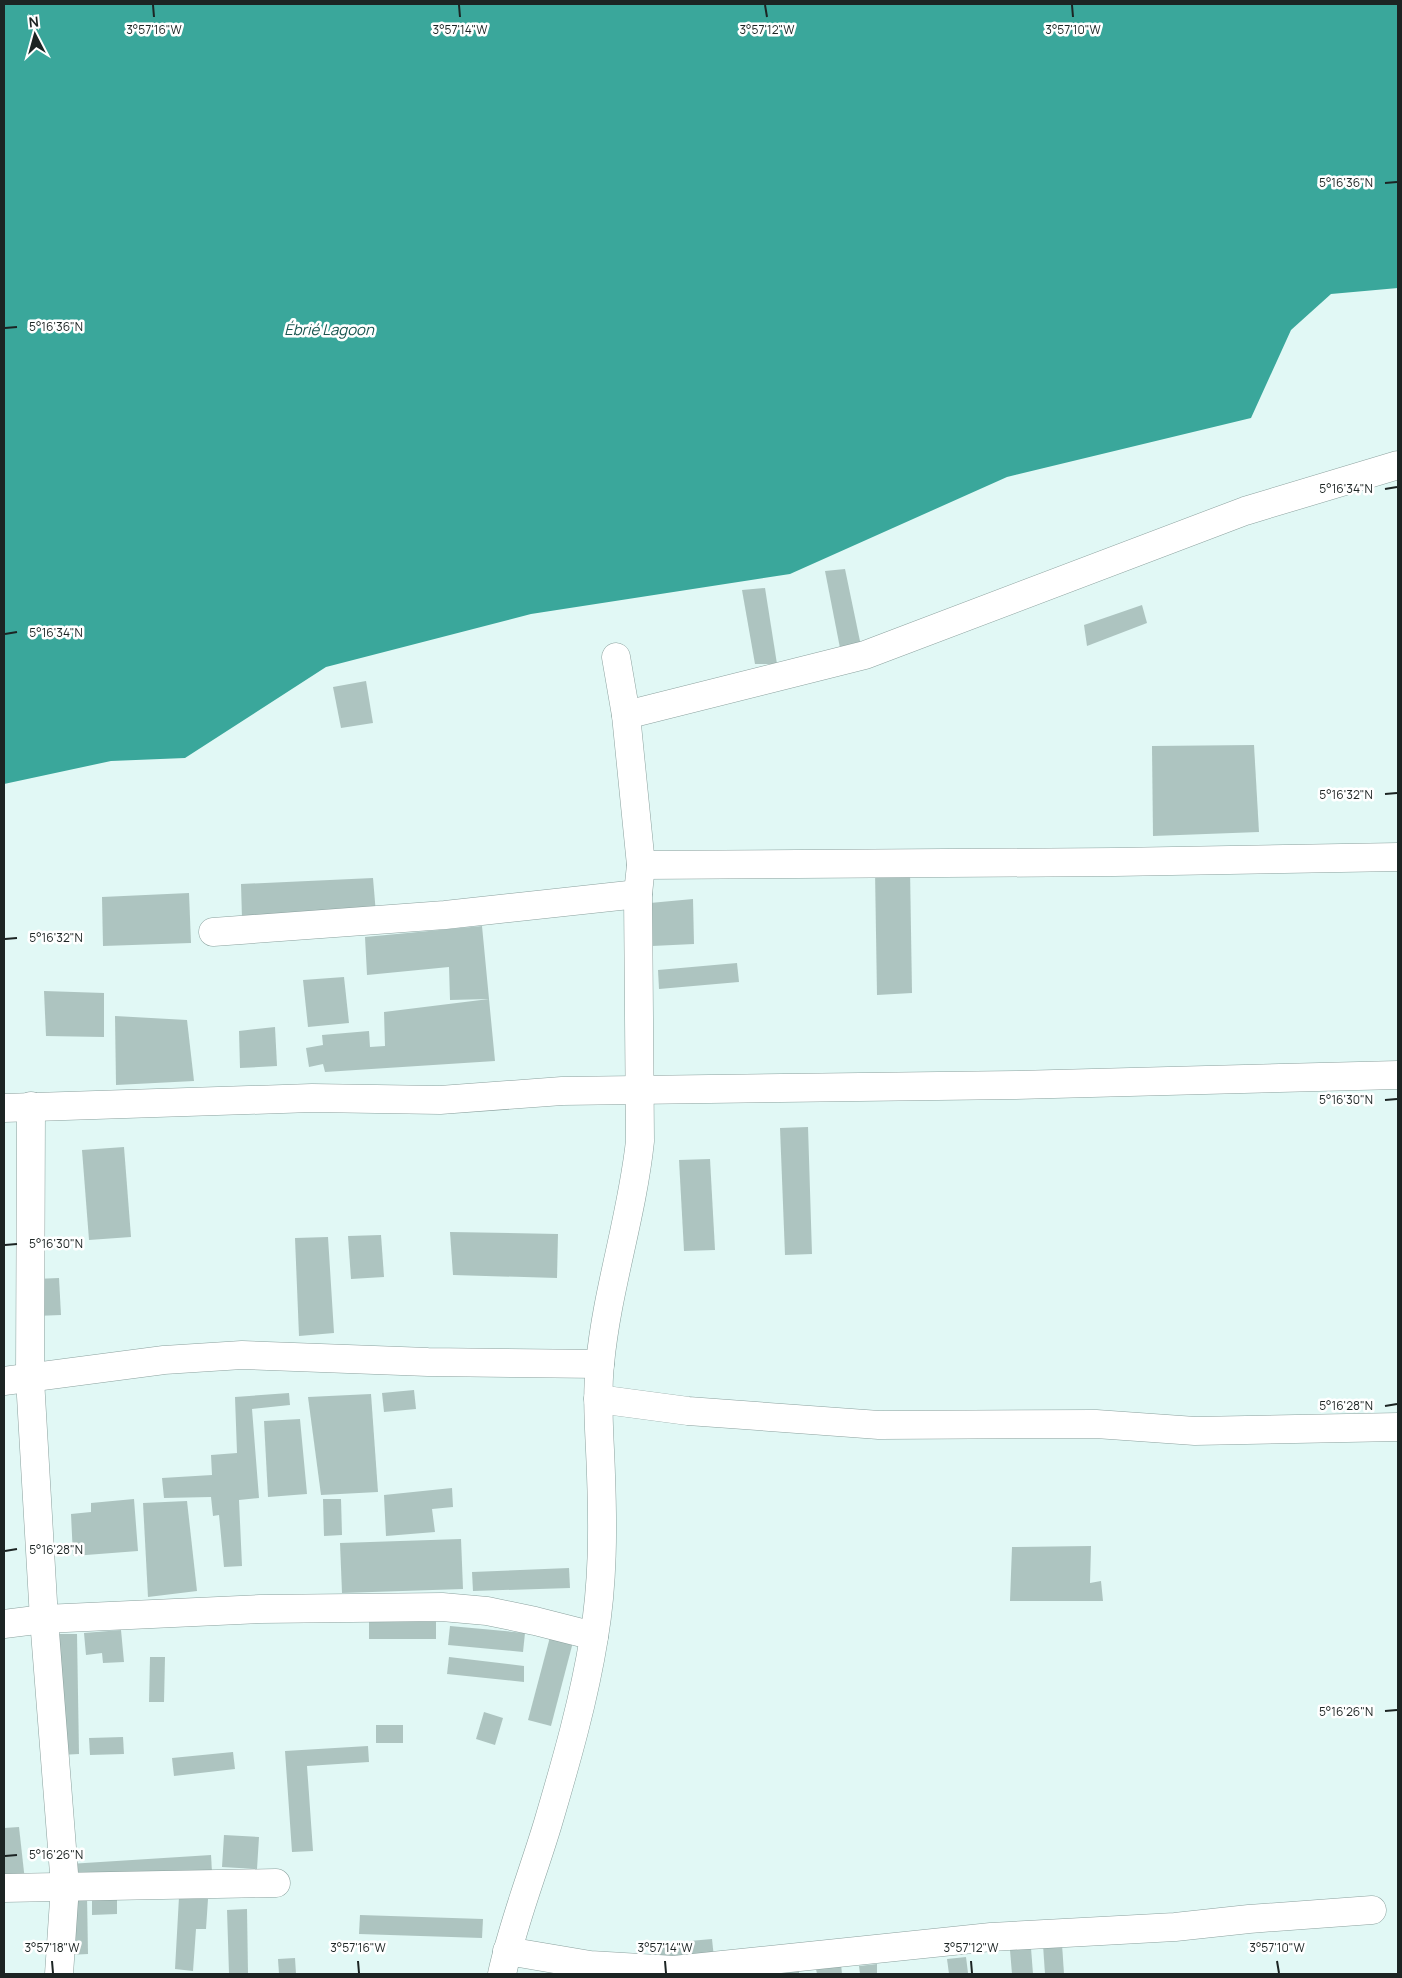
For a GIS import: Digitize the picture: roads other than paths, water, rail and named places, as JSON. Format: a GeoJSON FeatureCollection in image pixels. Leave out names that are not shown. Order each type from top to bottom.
{"type":"FeatureCollection","features":[{"type":"Feature","properties":{"kind":"street"},"geometry":{"type":"LineString","coordinates":[[626,715],[865,655],[1245,511],[1398,465]]}},
{"type":"Feature","properties":{"kind":"street"},"geometry":{"type":"LineString","coordinates":[[616,657],[626,715],[641,864],[638,894],[640,1142],[636,1173],[611,1289],[600,1364],[598,1400],[602,1526],[601,1581],[594,1636],[582,1698],[548,1823],[504,1963],[590,1965],[674,1970],[991,1937],[1175,1928],[1248,1919],[1372,1910]]}},
{"type":"Feature","properties":{"kind":"street"},"geometry":{"type":"LineString","coordinates":[[641,864],[1105,862],[1398,857]]}},
{"type":"Feature","properties":{"kind":"street"},"geometry":{"type":"LineString","coordinates":[[213,932],[445,915],[638,894]]}},
{"type":"Feature","properties":{"kind":"street"},"geometry":{"type":"LineString","coordinates":[[4,1108],[312,1098],[440,1100],[562,1091],[1016,1085],[1398,1075]]}},
{"type":"Feature","properties":{"kind":"street"},"geometry":{"type":"LineString","coordinates":[[31,1106],[30,1379],[44,1619],[65,1886],[59,1974]]}},
{"type":"Feature","properties":{"kind":"street"},"geometry":{"type":"LineString","coordinates":[[4,1381],[164,1360],[242,1355],[437,1362],[600,1364]]}},
{"type":"Feature","properties":{"kind":"street"},"geometry":{"type":"LineString","coordinates":[[598,1400],[688,1411],[879,1425],[1096,1424],[1194,1431],[1398,1428]]}},
{"type":"Feature","properties":{"kind":"street"},"geometry":{"type":"LineString","coordinates":[[4,1624],[44,1619],[260,1609],[442,1607],[487,1611],[594,1636]]}},
{"type":"Feature","properties":{"kind":"street"},"geometry":{"type":"LineString","coordinates":[[4,1888],[276,1883]]}},
{"type":"Feature","properties":{"kind":"water","name":"Ébrié Lagoon"},"geometry":{"type":"Polygon","coordinates":[[[4,4],[1398,4],[1398,288],[1331,294],[1291,330],[1251,418],[1007,477],[790,574],[531,614],[326,667],[185,758],[111,761],[4,784],[4,4]]]}}]}
